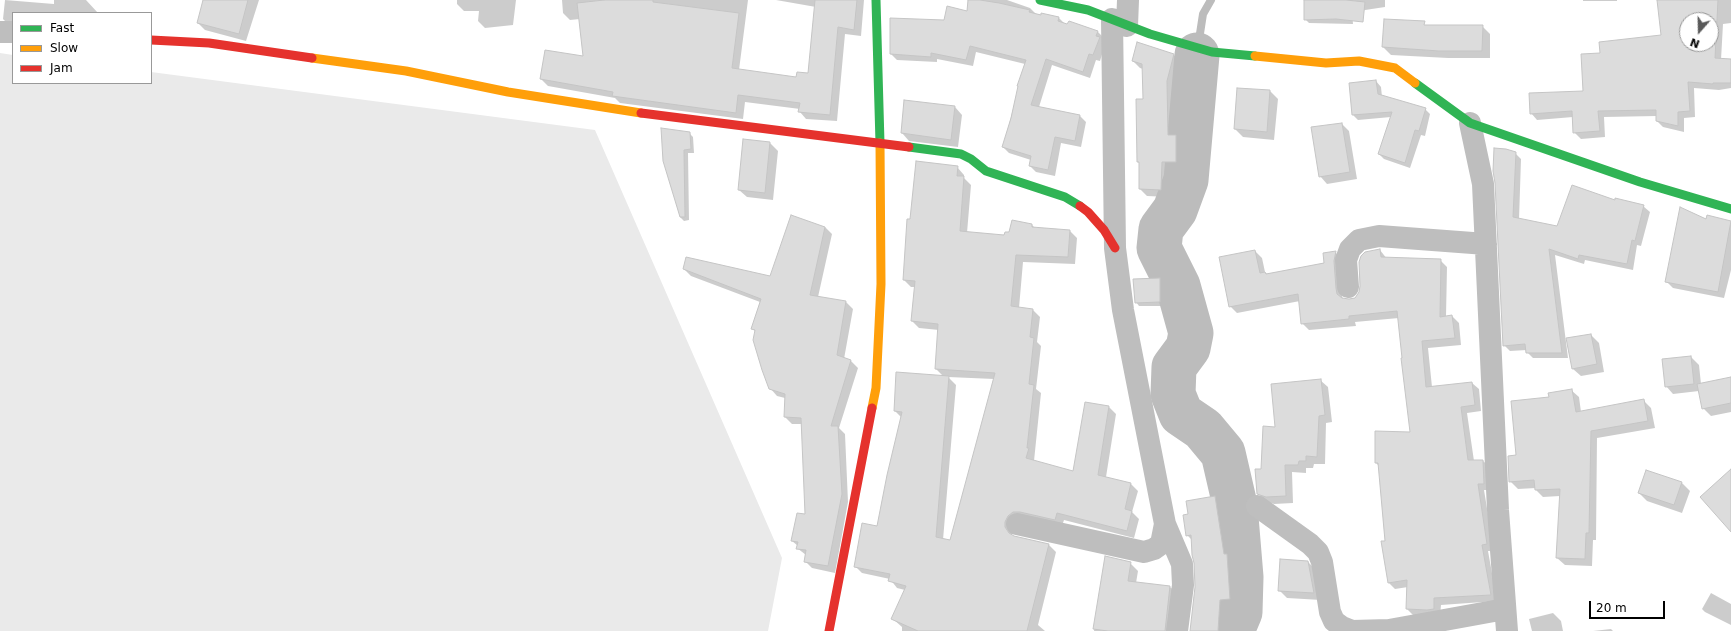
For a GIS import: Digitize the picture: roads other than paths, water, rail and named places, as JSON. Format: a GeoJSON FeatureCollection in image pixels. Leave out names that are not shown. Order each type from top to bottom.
{"type":"FeatureCollection","features":[{"type":"Feature","properties":{"kind":"street"},"geometry":{"type":"LineString","coordinates":[[829,631],[858,474],[876,388],[881,284],[880,143],[876,0]]}},
{"type":"Feature","properties":{"kind":"street"},"geometry":{"type":"LineString","coordinates":[[1040,0],[1088,10],[1150,34],[1212,52],[1326,63],[1359,61],[1395,68],[1470,123],[1640,182],[1731,209]]}},
{"type":"Feature","properties":{"kind":"street"},"geometry":{"type":"LineString","coordinates":[[1128,0],[1120,22],[1115,248],[1123,310],[1165,524],[1182,564],[1183,585],[1177,631]]}},
{"type":"Feature","properties":{"kind":"street"},"geometry":{"type":"LineString","coordinates":[[0,32],[12,32]]}},
{"type":"Feature","properties":{"kind":"street"},"geometry":{"type":"LineString","coordinates":[[152,40],[209,43],[390,69],[508,92],[632,112],[961,154],[971,159],[986,171],[1065,197],[1088,212],[1104,230],[1115,248]]}},
{"type":"Feature","properties":{"kind":"street"},"geometry":{"type":"LineString","coordinates":[[1470,123],[1483,184],[1498,510],[1507,631]]}},
{"type":"Feature","properties":{"kind":"street"},"geometry":{"type":"LineString","coordinates":[[1348,287],[1346,260],[1350,249],[1359,240],[1379,236],[1486,244]]}},
{"type":"Feature","properties":{"kind":"street"},"geometry":{"type":"LineString","coordinates":[[1257,506],[1310,544],[1318,552],[1322,562],[1330,612],[1334,621],[1342,627],[1352,631],[1388,630],[1505,610]]}},
{"type":"Feature","properties":{"kind":"street"},"geometry":{"type":"LineString","coordinates":[[1017,524],[1144,552],[1154,549],[1161,544],[1165,524]]}},
{"type":"Feature","properties":{"kind":"waterway"},"geometry":{"type":"LineString","coordinates":[[1199,40],[1203,14],[1211,0]]}},
{"type":"Feature","properties":{"kind":"waterway"},"geometry":{"type":"LineString","coordinates":[[1197,55],[1186,180],[1175,210],[1161,229],[1159,248],[1178,286],[1191,333],[1188,348],[1174,367],[1173,394],[1181,414],[1203,429],[1223,453],[1235,505],[1241,577],[1240,612],[1232,631]]}}]}
